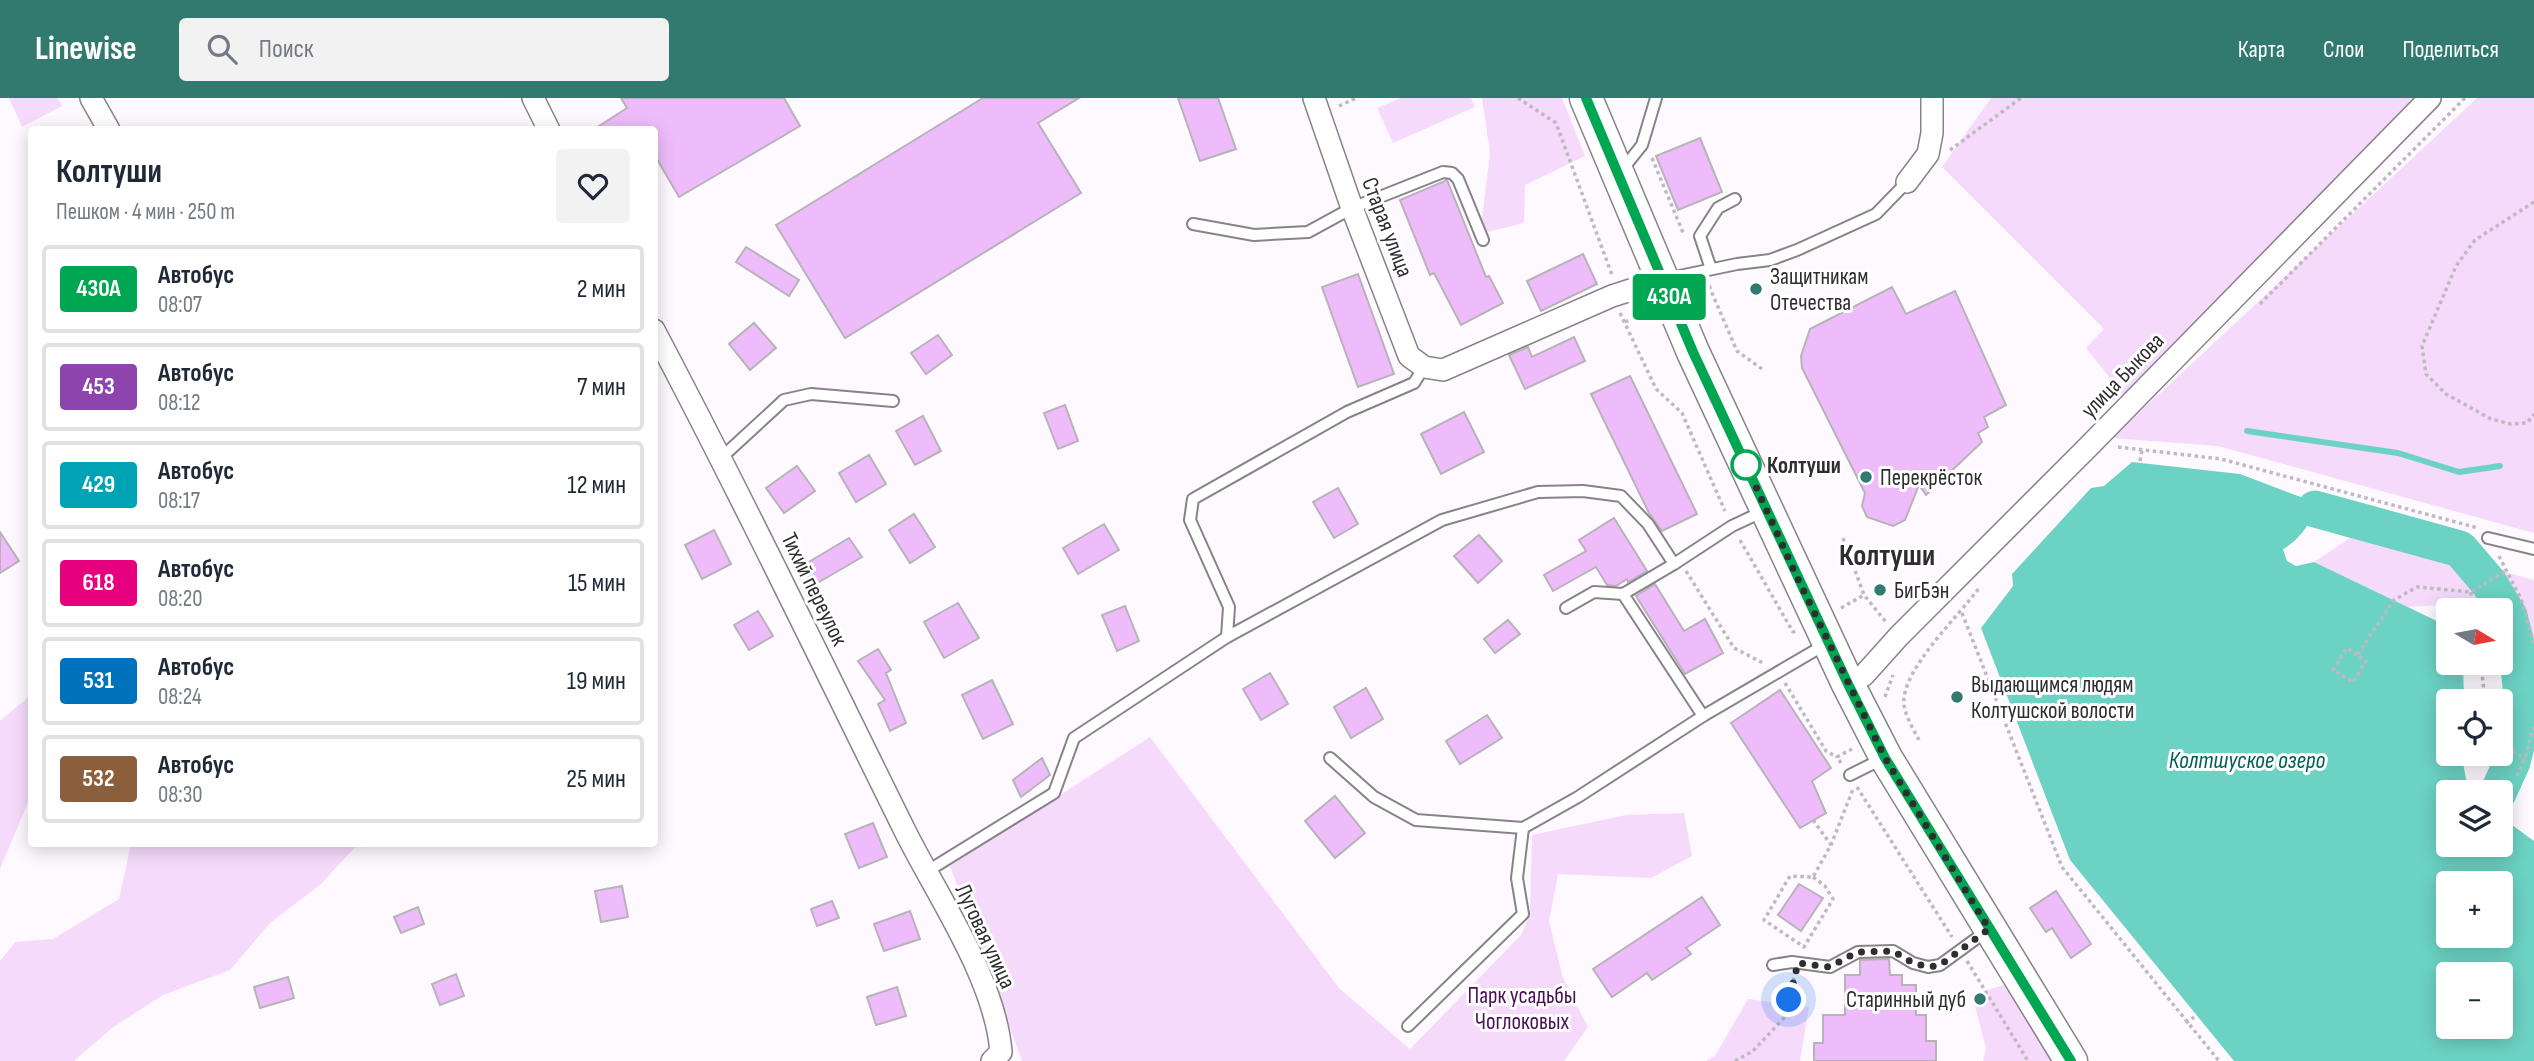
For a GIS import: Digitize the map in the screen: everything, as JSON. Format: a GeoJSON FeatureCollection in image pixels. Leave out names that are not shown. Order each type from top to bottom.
{"type":"FeatureCollection","features":[{"type":"Feature","properties":{"kind":"main road"},"geometry":{"type":"LineString","coordinates":[[1586,98],[1662,280],[1848,684],[1880,747],[2071,1061]]}},
{"type":"Feature","properties":{"kind":"street"},"geometry":{"type":"LineString","coordinates":[[91,98],[106,126]]}},
{"type":"Feature","properties":{"kind":"street"},"geometry":{"type":"LineString","coordinates":[[533,98],[548,126]]}},
{"type":"Feature","properties":{"kind":"street","name":"Старая улица"},"geometry":{"type":"LineString","coordinates":[[1314,98],[1352,208],[1409,356],[1424,368]]}},
{"type":"Feature","properties":{"kind":"street","name":"улица Быкова"},"geometry":{"type":"LineString","coordinates":[[1848,684],[1864,675],[1899,636],[2431,98]]}},
{"type":"Feature","properties":{"kind":"street"},"geometry":{"type":"LineString","coordinates":[[1906,182],[1928,154],[1931,133],[1928,102]]}},
{"type":"Feature","properties":{"kind":"street"},"geometry":{"type":"LineString","coordinates":[[1424,368],[1443,370],[1616,295],[1662,280]]}},
{"type":"Feature","properties":{"kind":"street","name":"Тихий переулок"},"geometry":{"type":"LineString","coordinates":[[658,339],[721,458],[926,872]]}},
{"type":"Feature","properties":{"kind":"street","name":"Луговая улица"},"geometry":{"type":"LineString","coordinates":[[926,872],[981,976],[1000,1035],[1001,1052],[992,1061]]}},
{"type":"Feature","properties":{"kind":"lane"},"geometry":{"type":"LineString","coordinates":[[1618,175],[1642,145],[1656,98]]}},
{"type":"Feature","properties":{"kind":"lane"},"geometry":{"type":"LineString","coordinates":[[1193,223],[1254,235],[1308,232],[1352,208],[1443,172],[1452,173],[1458,179],[1483,240]]}},
{"type":"Feature","properties":{"kind":"lane"},"geometry":{"type":"LineString","coordinates":[[1662,280],[1770,260],[1797,250],[1876,214],[1906,182]]}},
{"type":"Feature","properties":{"kind":"lane"},"geometry":{"type":"LineString","coordinates":[[1712,269],[1700,236],[1718,208],[1735,199]]}},
{"type":"Feature","properties":{"kind":"lane"},"geometry":{"type":"LineString","coordinates":[[1227,637],[1229,607],[1190,520],[1193,499],[1347,412],[1414,383],[1424,368]]}},
{"type":"Feature","properties":{"kind":"lane"},"geometry":{"type":"LineString","coordinates":[[721,458],[784,400],[811,394],[893,401]]}},
{"type":"Feature","properties":{"kind":"lane"},"geometry":{"type":"LineString","coordinates":[[926,872],[1054,793],[1074,738],[1227,637],[1443,520],[1538,492],[1583,491],[1621,496],[1648,524],[1677,562]]}},
{"type":"Feature","properties":{"kind":"lane"},"geometry":{"type":"LineString","coordinates":[[1566,608],[1594,592],[1623,594],[1732,526],[1767,510]]}},
{"type":"Feature","properties":{"kind":"lane"},"geometry":{"type":"LineString","coordinates":[[2488,538],[2534,550]]}},
{"type":"Feature","properties":{"kind":"lane"},"geometry":{"type":"LineString","coordinates":[[1623,594],[1703,716]]}},
{"type":"Feature","properties":{"kind":"lane"},"geometry":{"type":"LineString","coordinates":[[1330,758],[1374,797],[1416,820],[1523,828],[1578,797],[1703,716],[1778,672],[1823,631]]}},
{"type":"Feature","properties":{"kind":"lane"},"geometry":{"type":"LineString","coordinates":[[1850,775],[1880,747]]}},
{"type":"Feature","properties":{"kind":"lane"},"geometry":{"type":"LineString","coordinates":[[1408,1026],[1523,914],[1517,878],[1523,828]]}},
{"type":"Feature","properties":{"kind":"lane"},"geometry":{"type":"LineString","coordinates":[[1773,965],[1798,963],[1830,967],[1857,952],[1893,951],[1913,963],[1928,967],[1940,965],[1959,948],[1989,929]]}},
{"type":"Feature","properties":{"kind":"path"},"geometry":{"type":"LineString","coordinates":[[1518,98],[1556,123],[1616,295],[1656,389],[1682,413],[1732,526],[1793,632],[1823,631],[1864,595]]}},
{"type":"Feature","properties":{"kind":"path"},"geometry":{"type":"LineString","coordinates":[[1948,151],[2021,98]]}},
{"type":"Feature","properties":{"kind":"path"},"geometry":{"type":"LineString","coordinates":[[2252,312],[2465,98]]}},
{"type":"Feature","properties":{"kind":"path"},"geometry":{"type":"LineString","coordinates":[[2534,202],[2475,240],[2456,266],[2422,346],[2426,374],[2446,394],[2491,419],[2511,424],[2527,423],[2534,414]]}},
{"type":"Feature","properties":{"kind":"path"},"geometry":{"type":"LineString","coordinates":[[2122,442],[2116,446],[2221,459],[2483,530],[2521,599],[2534,644]]}},
{"type":"Feature","properties":{"kind":"path"},"geometry":{"type":"LineString","coordinates":[[2140,461],[2142,450]]}},
{"type":"Feature","properties":{"kind":"path"},"geometry":{"type":"LineString","coordinates":[[1843,538],[1864,595],[1921,658]]}},
{"type":"Feature","properties":{"kind":"path"},"geometry":{"type":"LineString","coordinates":[[1677,562],[1734,648],[1778,672],[1826,751],[1837,757],[1850,775]]}},
{"type":"Feature","properties":{"kind":"path"},"geometry":{"type":"LineString","coordinates":[[2357,655],[2394,600],[2417,587],[2471,592],[2507,570]]}},
{"type":"Feature","properties":{"kind":"path"},"geometry":{"type":"LineString","coordinates":[[1919,740],[1907,715],[1904,695],[1921,658],[1960,615],[1980,585]]}},
{"type":"Feature","properties":{"kind":"path"},"geometry":{"type":"LineString","coordinates":[[2471,592],[2472,598]]}},
{"type":"Feature","properties":{"kind":"path"},"geometry":{"type":"LineString","coordinates":[[1949,608],[1960,615],[1992,688],[2062,867],[2219,1061]]}},
{"type":"Feature","properties":{"kind":"path"},"geometry":{"type":"LineString","coordinates":[[2347,648],[2357,655],[2366,661],[2353,682],[2333,670],[2347,648]]}},
{"type":"Feature","properties":{"kind":"path"},"geometry":{"type":"LineString","coordinates":[[1885,700],[1885,692],[1895,670]]}},
{"type":"Feature","properties":{"kind":"path"},"geometry":{"type":"LineString","coordinates":[[1992,688],[2002,684]]}},
{"type":"Feature","properties":{"kind":"path"},"geometry":{"type":"LineString","coordinates":[[2516,776],[2525,759],[2534,726]]}},
{"type":"Feature","properties":{"kind":"path"},"geometry":{"type":"LineString","coordinates":[[1837,757],[1880,747]]}},
{"type":"Feature","properties":{"kind":"path"},"geometry":{"type":"LineString","coordinates":[[2513,753],[2525,759]]}},
{"type":"Feature","properties":{"kind":"path"},"geometry":{"type":"LineString","coordinates":[[1813,877],[1831,845],[1855,784],[2028,1061]]}},
{"type":"Feature","properties":{"kind":"path"},"geometry":{"type":"LineString","coordinates":[[1814,820],[1831,845]]}},
{"type":"Feature","properties":{"kind":"path"},"geometry":{"type":"LineString","coordinates":[[2047,826],[2054,823]]}},
{"type":"Feature","properties":{"kind":"path"},"geometry":{"type":"LineString","coordinates":[[1790,876],[1813,877],[1825,886],[1833,899],[1804,947],[1764,920],[1790,876]]}},
{"type":"Feature","properties":{"kind":"path"},"geometry":{"type":"LineString","coordinates":[[1735,1061],[1753,1051],[1784,1018],[1798,963]]}},
{"type":"Feature","properties":{"kind":"path"},"geometry":{"type":"LineString","coordinates":[[2186,1023],[2194,1017]]}},
{"type":"Feature","properties":{"kind":"green space"},"geometry":{"type":"Polygon","coordinates":[[[9,98],[58,98],[62,106],[22,127],[9,98]]]}},
{"type":"Feature","properties":{"kind":"green space"},"geometry":{"type":"Polygon","coordinates":[[[1401,98],[1471,98],[1475,107],[1393,143],[1377,108],[1401,98]]]}},
{"type":"Feature","properties":{"kind":"green space"},"geometry":{"type":"Polygon","coordinates":[[[1482,98],[1562,98],[1585,156],[1525,185],[1524,223],[1480,234],[1490,153],[1482,98]]]}},
{"type":"Feature","properties":{"kind":"green space"},"geometry":{"type":"Polygon","coordinates":[[[1991,98],[2417,98],[2126,398],[2086,348],[2104,329],[1942,167],[1991,98]]]}},
{"type":"Feature","properties":{"kind":"green space"},"geometry":{"type":"Polygon","coordinates":[[[2477,98],[2534,98],[2534,533],[2218,446],[2112,438],[2477,98]]]}},
{"type":"Feature","properties":{"kind":"green space"},"geometry":{"type":"Polygon","coordinates":[[[2359,532],[2534,580],[2534,685],[2508,676],[2513,676],[2513,598],[2436,598],[2436,605],[2408,607],[2314,562],[2359,532]]]}},
{"type":"Feature","properties":{"kind":"green space"},"geometry":{"type":"Polygon","coordinates":[[[28,698],[28,802],[0,869],[0,721],[28,698]]]}},
{"type":"Feature","properties":{"kind":"green space","name":"Парк усадьбы Чоглоковых"},"geometry":{"type":"Polygon","coordinates":[[[1150,737],[1339,988],[1410,1049],[1521,935],[1530,915],[1532,835],[1626,815],[1684,813],[1692,856],[1651,878],[1558,874],[1549,921],[1563,978],[1588,1027],[1564,1061],[1022,1061],[950,866],[1150,737]]]}},
{"type":"Feature","properties":{"kind":"green space"},"geometry":{"type":"Polygon","coordinates":[[[130,847],[355,847],[321,884],[270,923],[230,970],[163,995],[112,1028],[74,1061],[0,1061],[0,961],[15,942],[53,939],[119,899],[130,847]]]}},
{"type":"Feature","properties":{"kind":"green space"},"geometry":{"type":"Polygon","coordinates":[[[2010,983],[2062,1061],[1983,1061],[1986,1048],[1972,995],[2010,983]]]}},
{"type":"Feature","properties":{"kind":"green space"},"geometry":{"type":"Polygon","coordinates":[[[1748,999],[1809,1007],[1800,1061],[1706,1061],[1715,1056],[1748,999]]]}},
{"type":"Feature","properties":{"kind":"water","name":"Колтшуское озеро"},"geometry":{"type":"Polygon","coordinates":[[[2132,462],[2240,474],[2314,502],[2309,523],[2294,541],[2283,549],[2287,561],[2296,566],[2314,562],[2436,621],[2436,676],[2463,676],[2464,689],[2436,689],[2436,766],[2463,766],[2466,780],[2436,780],[2436,857],[2513,857],[2513,826],[2534,841],[2534,1061],[2234,1061],[2070,860],[1981,628],[2013,586],[2012,574],[2091,488],[2104,486],[2132,462]]]}},
{"type":"Feature","properties":{"kind":"building"},"geometry":{"type":"Polygon","coordinates":[[[621,98],[784,98],[800,126],[679,197],[658,161],[658,126],[599,126],[627,108],[621,98]]]}},
{"type":"Feature","properties":{"kind":"building"},"geometry":{"type":"Polygon","coordinates":[[[983,98],[1079,98],[1038,123],[1081,193],[845,338],[776,225],[983,98]]]}},
{"type":"Feature","properties":{"kind":"building"},"geometry":{"type":"Polygon","coordinates":[[[1178,98],[1218,98],[1236,149],[1200,161],[1178,98]]]}},
{"type":"Feature","properties":{"kind":"building"},"geometry":{"type":"Polygon","coordinates":[[[1700,138],[1722,192],[1678,210],[1656,156],[1700,138]]]}},
{"type":"Feature","properties":{"kind":"building"},"geometry":{"type":"Polygon","coordinates":[[[1447,180],[1486,277],[1489,276],[1503,303],[1461,325],[1434,273],[1430,275],[1400,200],[1447,180]]]}},
{"type":"Feature","properties":{"kind":"building"},"geometry":{"type":"Polygon","coordinates":[[[746,247],[799,280],[789,296],[736,262],[746,247]]]}},
{"type":"Feature","properties":{"kind":"building"},"geometry":{"type":"Polygon","coordinates":[[[1583,254],[1597,284],[1541,311],[1527,281],[1583,254]]]}},
{"type":"Feature","properties":{"kind":"building"},"geometry":{"type":"Polygon","coordinates":[[[1358,274],[1394,374],[1358,387],[1322,287],[1358,274]]]}},
{"type":"Feature","properties":{"kind":"building","name":"Колтуши"},"geometry":{"type":"Polygon","coordinates":[[[1892,287],[1906,314],[1955,291],[2006,405],[1984,417],[1988,427],[1978,433],[1982,442],[1926,495],[1919,485],[1905,520],[1893,526],[1867,517],[1862,506],[1865,493],[1802,368],[1801,356],[1810,329],[1892,287]]]}},
{"type":"Feature","properties":{"kind":"building"},"geometry":{"type":"Polygon","coordinates":[[[754,323],[776,348],[750,370],[729,344],[754,323]]]}},
{"type":"Feature","properties":{"kind":"building"},"geometry":{"type":"Polygon","coordinates":[[[938,335],[952,355],[926,374],[911,353],[938,335]]]}},
{"type":"Feature","properties":{"kind":"building"},"geometry":{"type":"Polygon","coordinates":[[[1574,337],[1585,361],[1525,389],[1509,355],[1528,347],[1532,357],[1574,337]]]}},
{"type":"Feature","properties":{"kind":"building"},"geometry":{"type":"Polygon","coordinates":[[[1630,376],[1697,514],[1662,531],[1649,513],[1591,394],[1630,376]]]}},
{"type":"Feature","properties":{"kind":"building"},"geometry":{"type":"Polygon","coordinates":[[[1065,405],[1078,441],[1058,449],[1044,413],[1065,405]]]}},
{"type":"Feature","properties":{"kind":"building"},"geometry":{"type":"Polygon","coordinates":[[[1464,412],[1484,452],[1441,474],[1421,434],[1464,412]]]}},
{"type":"Feature","properties":{"kind":"building"},"geometry":{"type":"Polygon","coordinates":[[[923,416],[941,451],[915,465],[896,431],[923,416]]]}},
{"type":"Feature","properties":{"kind":"building"},"geometry":{"type":"Polygon","coordinates":[[[869,455],[886,484],[856,502],[839,473],[869,455]]]}},
{"type":"Feature","properties":{"kind":"building"},"geometry":{"type":"Polygon","coordinates":[[[797,466],[815,491],[784,513],[766,488],[797,466]]]}},
{"type":"Feature","properties":{"kind":"building"},"geometry":{"type":"Polygon","coordinates":[[[1338,488],[1358,524],[1334,538],[1313,502],[1338,488]]]}},
{"type":"Feature","properties":{"kind":"building"},"geometry":{"type":"Polygon","coordinates":[[[914,514],[935,547],[910,563],[889,530],[914,514]]]}},
{"type":"Feature","properties":{"kind":"building"},"geometry":{"type":"Polygon","coordinates":[[[1614,518],[1647,571],[1616,586],[1607,585],[1596,567],[1553,591],[1544,575],[1586,551],[1579,540],[1614,518]]]}},
{"type":"Feature","properties":{"kind":"building"},"geometry":{"type":"Polygon","coordinates":[[[1104,524],[1119,550],[1078,574],[1063,548],[1104,524]]]}},
{"type":"Feature","properties":{"kind":"building"},"geometry":{"type":"Polygon","coordinates":[[[714,530],[731,564],[702,579],[685,545],[714,530]]]}},
{"type":"Feature","properties":{"kind":"building"},"geometry":{"type":"Polygon","coordinates":[[[0,532],[19,561],[0,573],[0,532]]]}},
{"type":"Feature","properties":{"kind":"building"},"geometry":{"type":"Polygon","coordinates":[[[1479,535],[1502,561],[1478,583],[1454,556],[1479,535]]]}},
{"type":"Feature","properties":{"kind":"building"},"geometry":{"type":"Polygon","coordinates":[[[849,538],[862,557],[814,585],[802,566],[849,538]]]}},
{"type":"Feature","properties":{"kind":"building"},"geometry":{"type":"Polygon","coordinates":[[[1655,584],[1684,631],[1705,619],[1723,653],[1685,674],[1636,596],[1655,584]]]}},
{"type":"Feature","properties":{"kind":"building"},"geometry":{"type":"Polygon","coordinates":[[[958,603],[979,638],[944,658],[924,622],[958,603]]]}},
{"type":"Feature","properties":{"kind":"building"},"geometry":{"type":"Polygon","coordinates":[[[1125,606],[1139,641],[1117,651],[1102,615],[1125,606]]]}},
{"type":"Feature","properties":{"kind":"building"},"geometry":{"type":"Polygon","coordinates":[[[758,611],[773,636],[749,650],[734,625],[758,611]]]}},
{"type":"Feature","properties":{"kind":"building"},"geometry":{"type":"Polygon","coordinates":[[[1508,620],[1520,634],[1495,653],[1484,639],[1508,620]]]}},
{"type":"Feature","properties":{"kind":"building"},"geometry":{"type":"Polygon","coordinates":[[[878,649],[891,670],[886,673],[906,723],[890,731],[878,704],[885,700],[858,661],[878,649]]]}},
{"type":"Feature","properties":{"kind":"building"},"geometry":{"type":"Polygon","coordinates":[[[1270,673],[1288,704],[1261,720],[1243,689],[1270,673]]]}},
{"type":"Feature","properties":{"kind":"building"},"geometry":{"type":"Polygon","coordinates":[[[992,680],[1013,724],[983,739],[962,695],[992,680]]]}},
{"type":"Feature","properties":{"kind":"building"},"geometry":{"type":"Polygon","coordinates":[[[1366,688],[1383,719],[1351,738],[1334,707],[1366,688]]]}},
{"type":"Feature","properties":{"kind":"building"},"geometry":{"type":"Polygon","coordinates":[[[1780,690],[1831,768],[1812,781],[1826,813],[1800,828],[1731,723],[1780,690]]]}},
{"type":"Feature","properties":{"kind":"building"},"geometry":{"type":"Polygon","coordinates":[[[1487,715],[1502,738],[1460,764],[1446,741],[1487,715]]]}},
{"type":"Feature","properties":{"kind":"building"},"geometry":{"type":"Polygon","coordinates":[[[1042,758],[1050,775],[1021,797],[1013,780],[1042,758]]]}},
{"type":"Feature","properties":{"kind":"building"},"geometry":{"type":"Polygon","coordinates":[[[1335,796],[1365,833],[1335,858],[1305,821],[1335,796]]]}},
{"type":"Feature","properties":{"kind":"building"},"geometry":{"type":"Polygon","coordinates":[[[873,823],[887,857],[859,868],[845,834],[873,823]]]}},
{"type":"Feature","properties":{"kind":"building"},"geometry":{"type":"Polygon","coordinates":[[[1799,884],[1823,898],[1801,931],[1778,915],[1799,884]]]}},
{"type":"Feature","properties":{"kind":"building"},"geometry":{"type":"Polygon","coordinates":[[[622,886],[628,917],[601,922],[595,891],[622,886]]]}},
{"type":"Feature","properties":{"kind":"building"},"geometry":{"type":"Polygon","coordinates":[[[2056,891],[2091,944],[2071,958],[2052,928],[2046,932],[2030,908],[2056,891]]]}},
{"type":"Feature","properties":{"kind":"building"},"geometry":{"type":"Polygon","coordinates":[[[1702,897],[1720,925],[1686,948],[1691,954],[1652,980],[1647,973],[1612,997],[1593,969],[1702,897]]]}},
{"type":"Feature","properties":{"kind":"building"},"geometry":{"type":"Polygon","coordinates":[[[832,901],[839,918],[817,926],[811,909],[832,901]]]}},
{"type":"Feature","properties":{"kind":"building"},"geometry":{"type":"Polygon","coordinates":[[[418,907],[424,924],[401,933],[394,917],[418,907]]]}},
{"type":"Feature","properties":{"kind":"building"},"geometry":{"type":"Polygon","coordinates":[[[910,911],[920,939],[884,951],[874,924],[910,911]]]}},
{"type":"Feature","properties":{"kind":"building"},"geometry":{"type":"Polygon","coordinates":[[[1889,959],[1890,975],[1902,975],[1902,985],[1916,985],[1916,1015],[1926,1015],[1926,1041],[1936,1041],[1936,1061],[1814,1061],[1814,1043],[1823,1043],[1823,1015],[1845,1015],[1845,975],[1860,975],[1860,960],[1889,959]]]}},
{"type":"Feature","properties":{"kind":"building"},"geometry":{"type":"Polygon","coordinates":[[[456,974],[464,996],[440,1005],[432,984],[456,974]]]}},
{"type":"Feature","properties":{"kind":"building"},"geometry":{"type":"Polygon","coordinates":[[[288,977],[294,998],[260,1008],[254,987],[288,977]]]}},
{"type":"Feature","properties":{"kind":"building"},"geometry":{"type":"Polygon","coordinates":[[[897,987],[906,1016],[876,1025],[867,997],[897,987]]]}},
{"type":"Feature","properties":{"kind":"waterway"},"geometry":{"type":"LineString","coordinates":[[2247,431],[2398,453],[2459,472],[2500,466]]}},
{"type":"Feature","properties":{"kind":"waterway"},"geometry":{"type":"LineString","coordinates":[[2315,509],[2460,549],[2489,583],[2509,616],[2517,648],[2524,715],[2512,762],[2504,780]]}},
{"type":"Feature","properties":{"kind":"bus line","name":"430А"},"geometry":{"type":"LineString","coordinates":[[1586,98],[1693,352],[1796,575],[1885,758],[2071,1061]]}},
{"type":"Feature","properties":{"kind":"place","name":"Защитникам Отечества"},"geometry":{"type":"Point","coordinates":[1756,289]}},
{"type":"Feature","properties":{"kind":"place","name":"Колтуши"},"geometry":{"type":"Point","coordinates":[1746,465]}},
{"type":"Feature","properties":{"kind":"place","name":"Перекрёсток"},"geometry":{"type":"Point","coordinates":[1866,477]}},
{"type":"Feature","properties":{"kind":"place","name":"БигБэн"},"geometry":{"type":"Point","coordinates":[1880,590]}},
{"type":"Feature","properties":{"kind":"place","name":"Выдающимся людям Колтушской волости"},"geometry":{"type":"Point","coordinates":[1957,697]}},
{"type":"Feature","properties":{"kind":"place","name":"Старинный дуб"},"geometry":{"type":"Point","coordinates":[1980,999]}},
{"type":"Feature","properties":{"kind":"district","name":"Колтуши"},"geometry":{"type":"Point","coordinates":[1887,555]}},
{"type":"Feature","properties":{"kind":"route"},"geometry":{"type":"LineString","coordinates":[[1746,465],[1885,758],[1989,929],[1959,948],[1940,965],[1928,967],[1913,963],[1893,951],[1857,952],[1830,967],[1798,963],[1789,1000]]}}]}
